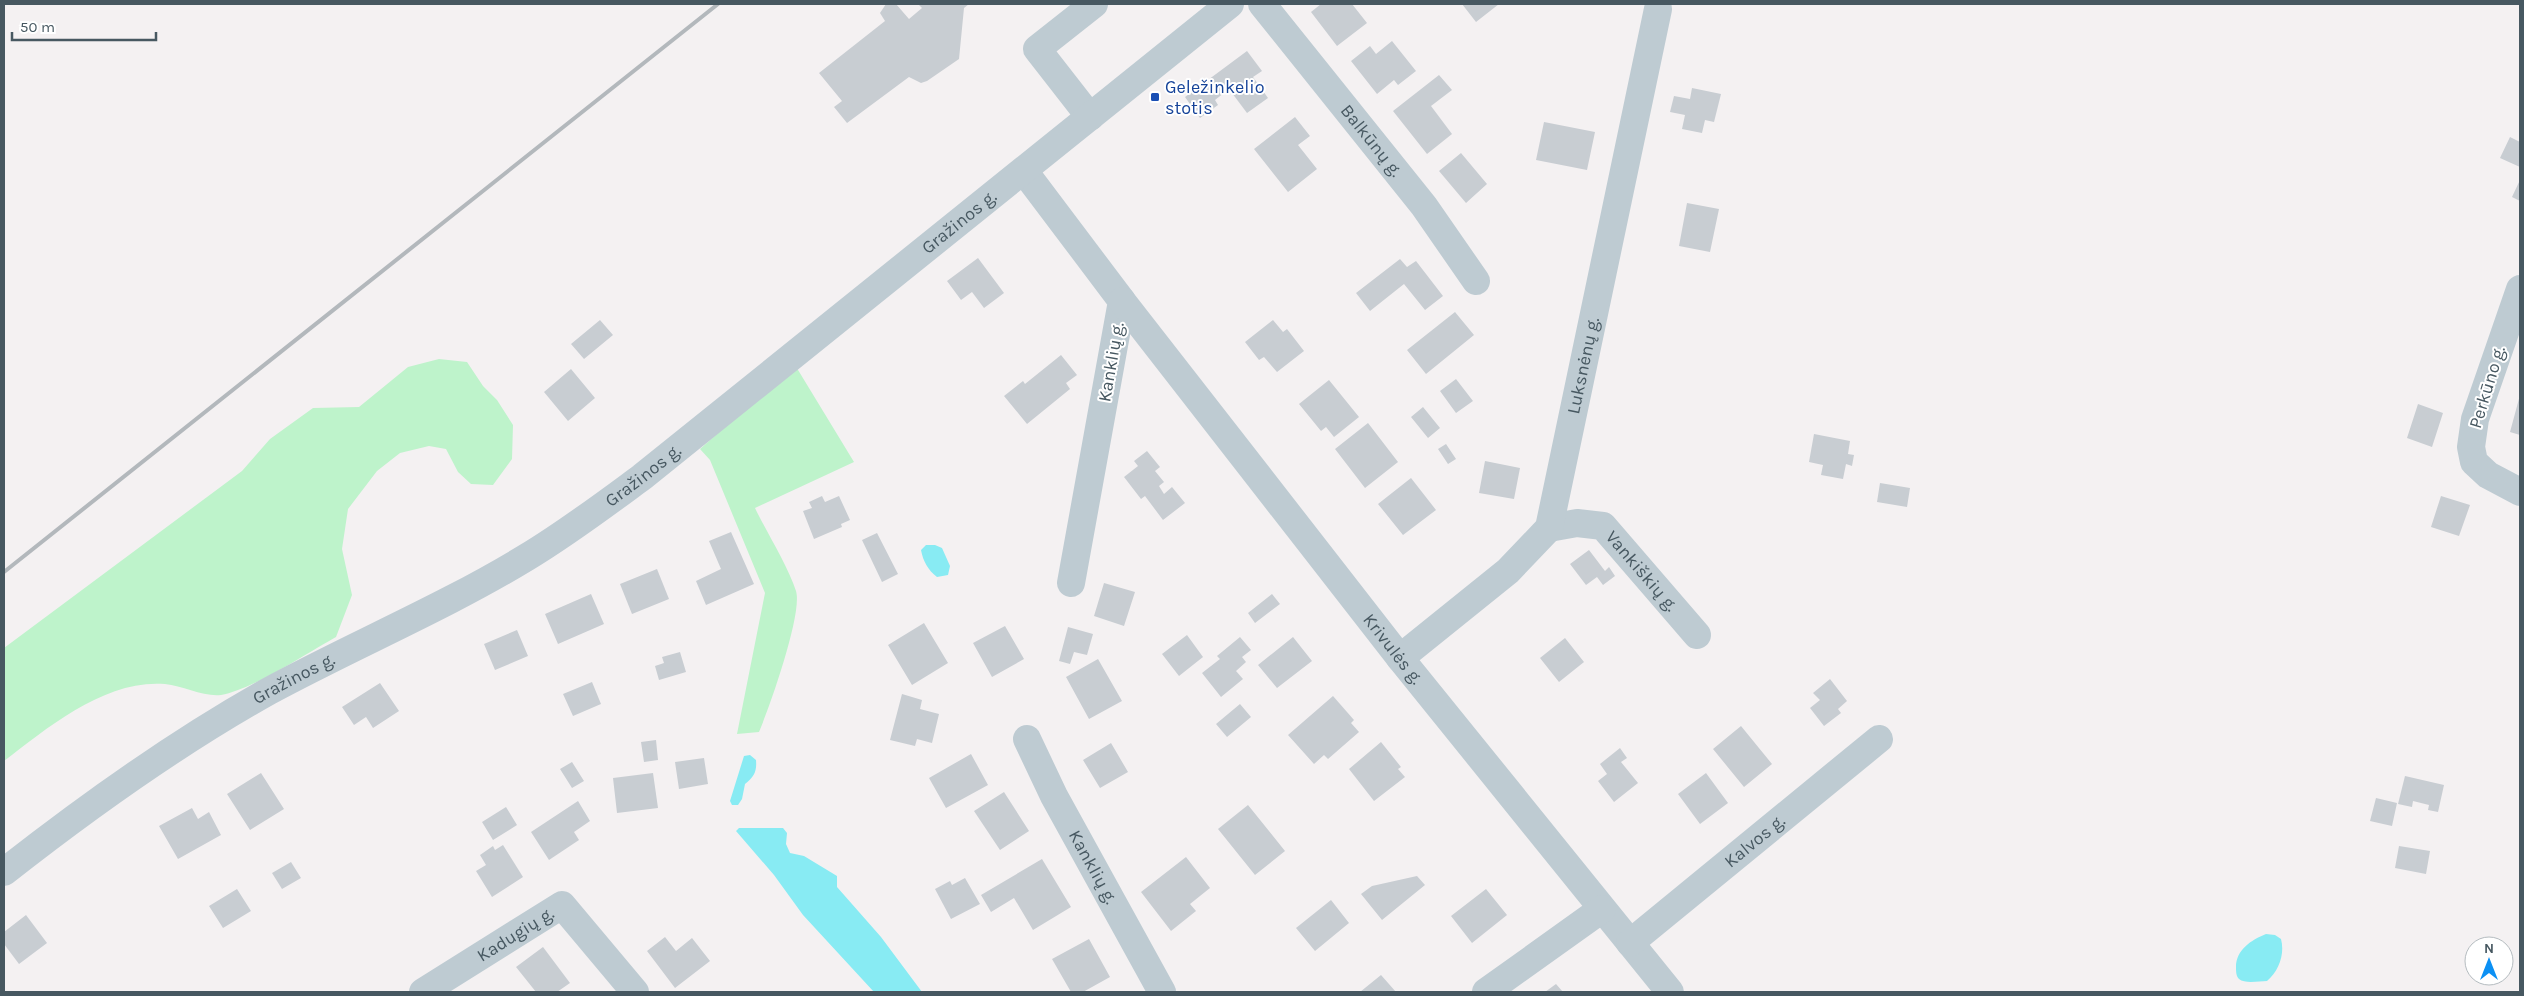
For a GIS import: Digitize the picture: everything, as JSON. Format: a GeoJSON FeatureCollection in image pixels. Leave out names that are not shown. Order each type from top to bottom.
{"type":"FeatureCollection","features":[{"type":"Feature","properties":{"kind":"street"},"geometry":{"type":"LineString","coordinates":[[1090,117],[1037,49],[1094,4]]}},
{"type":"Feature","properties":{"kind":"street","name":"Gražinos g."},"geometry":{"type":"LineString","coordinates":[[4,872],[81,813],[207,728],[324,662],[502,572],[585,519],[642,477],[1230,4]]}},
{"type":"Feature","properties":{"kind":"street","name":"Balkūnų g."},"geometry":{"type":"LineString","coordinates":[[1262,4],[1424,206],[1476,281]]}},
{"type":"Feature","properties":{"kind":"street","name":"Luksnėnų g."},"geometry":{"type":"LineString","coordinates":[[1549,528],[1658,9]]}},
{"type":"Feature","properties":{"kind":"street","name":"Kanklių g."},"geometry":{"type":"LineString","coordinates":[[1024,171],[1122,301],[1071,583]]}},
{"type":"Feature","properties":{"kind":"street","name":"Perkūno g."},"geometry":{"type":"LineString","coordinates":[[2520,289],[2475,419],[2470,448],[2474,462],[2488,475],[2520,492]]}},
{"type":"Feature","properties":{"kind":"street","name":"Krivulės g."},"geometry":{"type":"LineString","coordinates":[[1122,301],[1400,658],[1670,992]]}},
{"type":"Feature","properties":{"kind":"street","name":"Vankiškių g."},"geometry":{"type":"LineString","coordinates":[[1549,528],[1577,523],[1603,526],[1697,635]]}},
{"type":"Feature","properties":{"kind":"street"},"geometry":{"type":"LineString","coordinates":[[1400,658],[1508,571],[1549,528]]}},
{"type":"Feature","properties":{"kind":"street","name":"Kanklių g."},"geometry":{"type":"LineString","coordinates":[[1028,739],[1054,796],[1162,992]]}},
{"type":"Feature","properties":{"kind":"street","name":"Kalvos g."},"geometry":{"type":"LineString","coordinates":[[1630,943],[1879,739]]}},
{"type":"Feature","properties":{"kind":"street","name":"Kadugių g."},"geometry":{"type":"LineString","coordinates":[[423,992],[562,905],[635,992]]}},
{"type":"Feature","properties":{"kind":"street"},"geometry":{"type":"LineString","coordinates":[[1486,992],[1602,909]]}},
{"type":"Feature","properties":{"kind":"green space"},"geometry":{"type":"Polygon","coordinates":[[[439,359],[467,362],[483,386],[497,400],[513,425],[512,459],[493,485],[471,484],[458,472],[446,449],[429,446],[400,453],[377,471],[348,509],[342,549],[352,595],[336,637],[263,679],[234,692],[214,695],[165,684],[143,684],[121,689],[100,697],[59,720],[4,761],[4,648],[242,471],[270,439],[313,408],[359,407],[408,367],[439,359]]]}},
{"type":"Feature","properties":{"kind":"green space"},"geometry":{"type":"Polygon","coordinates":[[[795,365],[854,462],[755,508],[788,571],[796,591],[797,602],[795,619],[784,661],[759,732],[737,734],[765,593],[710,460],[700,449],[795,365]]]}},
{"type":"Feature","properties":{"kind":"water"},"geometry":{"type":"Polygon","coordinates":[[[926,545],[935,545],[942,548],[950,566],[948,575],[937,577],[929,568],[921,550],[926,545]]]}},
{"type":"Feature","properties":{"kind":"water"},"geometry":{"type":"Polygon","coordinates":[[[750,755],[756,760],[755,771],[745,784],[742,799],[738,805],[732,805],[730,801],[744,756],[750,755]]]}},
{"type":"Feature","properties":{"kind":"water"},"geometry":{"type":"Polygon","coordinates":[[[739,828],[783,828],[787,833],[786,844],[790,853],[804,856],[837,876],[837,887],[881,937],[922,992],[874,992],[803,915],[774,875],[736,831],[739,828]]]}},
{"type":"Feature","properties":{"kind":"water"},"geometry":{"type":"Polygon","coordinates":[[[2266,934],[2275,935],[2281,939],[2282,950],[2278,967],[2267,981],[2242,981],[2238,978],[2236,972],[2239,956],[2245,946],[2266,934]]]}},
{"type":"Feature","properties":{"kind":"building"},"geometry":{"type":"Polygon","coordinates":[[[886,4],[896,4],[909,19],[922,8],[918,4],[969,4],[964,8],[959,59],[927,81],[921,83],[909,77],[847,123],[834,107],[842,101],[819,73],[885,21],[880,13],[886,4]]]}},
{"type":"Feature","properties":{"kind":"building"},"geometry":{"type":"Polygon","coordinates":[[[1321,4],[1352,4],[1367,23],[1337,46],[1311,12],[1321,4]]]}},
{"type":"Feature","properties":{"kind":"building"},"geometry":{"type":"Polygon","coordinates":[[[1462,4],[1499,4],[1476,22],[1462,4]]]}},
{"type":"Feature","properties":{"kind":"building"},"geometry":{"type":"Polygon","coordinates":[[[1392,41],[1416,71],[1398,85],[1394,80],[1377,94],[1351,61],[1370,46],[1376,54],[1392,41]]]}},
{"type":"Feature","properties":{"kind":"building"},"geometry":{"type":"Polygon","coordinates":[[[1247,51],[1262,71],[1253,77],[1268,98],[1247,113],[1229,89],[1215,100],[1218,105],[1200,118],[1185,97],[1247,51]]]}},
{"type":"Feature","properties":{"kind":"building"},"geometry":{"type":"Polygon","coordinates":[[[1439,75],[1452,90],[1431,106],[1452,134],[1427,154],[1393,111],[1439,75]]]}},
{"type":"Feature","properties":{"kind":"building"},"geometry":{"type":"Polygon","coordinates":[[[1692,88],[1721,94],[1714,122],[1705,120],[1702,133],[1682,129],[1685,115],[1670,112],[1674,96],[1690,99],[1692,88]]]}},
{"type":"Feature","properties":{"kind":"building"},"geometry":{"type":"Polygon","coordinates":[[[1295,117],[1310,136],[1298,145],[1317,169],[1288,192],[1254,149],[1295,117]]]}},
{"type":"Feature","properties":{"kind":"building"},"geometry":{"type":"Polygon","coordinates":[[[1544,122],[1595,132],[1587,170],[1536,160],[1544,122]]]}},
{"type":"Feature","properties":{"kind":"building"},"geometry":{"type":"Polygon","coordinates":[[[2510,137],[2520,142],[2520,167],[2500,158],[2510,137]]]}},
{"type":"Feature","properties":{"kind":"building"},"geometry":{"type":"Polygon","coordinates":[[[1461,153],[1487,184],[1466,203],[1439,171],[1461,153]]]}},
{"type":"Feature","properties":{"kind":"building"},"geometry":{"type":"Polygon","coordinates":[[[2520,180],[2520,201],[2512,197],[2520,180]]]}},
{"type":"Feature","properties":{"kind":"building"},"geometry":{"type":"Polygon","coordinates":[[[1687,203],[1719,209],[1710,252],[1679,246],[1687,203]]]}},
{"type":"Feature","properties":{"kind":"building"},"geometry":{"type":"Polygon","coordinates":[[[978,258],[1004,293],[984,308],[972,292],[961,300],[947,281],[978,258]]]}},
{"type":"Feature","properties":{"kind":"building"},"geometry":{"type":"Polygon","coordinates":[[[1400,259],[1407,267],[1416,261],[1443,296],[1425,310],[1404,284],[1370,311],[1356,293],[1400,259]]]}},
{"type":"Feature","properties":{"kind":"building"},"geometry":{"type":"Polygon","coordinates":[[[1455,312],[1474,335],[1426,374],[1407,350],[1455,312]]]}},
{"type":"Feature","properties":{"kind":"building"},"geometry":{"type":"Polygon","coordinates":[[[600,320],[613,335],[584,359],[571,344],[600,320]]]}},
{"type":"Feature","properties":{"kind":"building"},"geometry":{"type":"Polygon","coordinates":[[[1273,320],[1283,332],[1287,329],[1304,351],[1277,372],[1264,357],[1259,360],[1245,342],[1273,320]]]}},
{"type":"Feature","properties":{"kind":"building"},"geometry":{"type":"Polygon","coordinates":[[[1061,355],[1077,375],[1066,383],[1070,389],[1027,424],[1004,396],[1023,381],[1025,384],[1061,355]]]}},
{"type":"Feature","properties":{"kind":"building"},"geometry":{"type":"Polygon","coordinates":[[[571,369],[595,398],[568,421],[544,392],[571,369]]]}},
{"type":"Feature","properties":{"kind":"building"},"geometry":{"type":"Polygon","coordinates":[[[1456,379],[1473,401],[1456,413],[1440,391],[1456,379]]]}},
{"type":"Feature","properties":{"kind":"building"},"geometry":{"type":"Polygon","coordinates":[[[1329,380],[1359,417],[1334,437],[1326,427],[1321,431],[1299,404],[1329,380]]]}},
{"type":"Feature","properties":{"kind":"building"},"geometry":{"type":"Polygon","coordinates":[[[2520,395],[2520,435],[2510,432],[2520,395]]]}},
{"type":"Feature","properties":{"kind":"building"},"geometry":{"type":"Polygon","coordinates":[[[2418,404],[2443,413],[2432,447],[2407,438],[2418,404]]]}},
{"type":"Feature","properties":{"kind":"building"},"geometry":{"type":"Polygon","coordinates":[[[1423,407],[1440,428],[1428,438],[1411,417],[1423,407]]]}},
{"type":"Feature","properties":{"kind":"building"},"geometry":{"type":"Polygon","coordinates":[[[1368,423],[1398,462],[1365,488],[1335,449],[1368,423]]]}},
{"type":"Feature","properties":{"kind":"building"},"geometry":{"type":"Polygon","coordinates":[[[1814,434],[1850,441],[1848,454],[1854,455],[1852,466],[1846,464],[1843,479],[1821,475],[1823,465],[1809,462],[1814,434]]]}},
{"type":"Feature","properties":{"kind":"building"},"geometry":{"type":"Polygon","coordinates":[[[1446,444],[1456,459],[1448,464],[1438,449],[1446,444]]]}},
{"type":"Feature","properties":{"kind":"building"},"geometry":{"type":"Polygon","coordinates":[[[1147,451],[1160,467],[1155,471],[1164,482],[1159,486],[1164,494],[1172,487],[1185,503],[1163,520],[1145,496],[1141,499],[1124,477],[1138,466],[1134,461],[1147,451]]]}},
{"type":"Feature","properties":{"kind":"building"},"geometry":{"type":"Polygon","coordinates":[[[1485,461],[1520,468],[1514,499],[1479,493],[1485,461]]]}},
{"type":"Feature","properties":{"kind":"building"},"geometry":{"type":"Polygon","coordinates":[[[1411,478],[1436,510],[1403,535],[1378,504],[1411,478]]]}},
{"type":"Feature","properties":{"kind":"building"},"geometry":{"type":"Polygon","coordinates":[[[1880,483],[1910,488],[1907,507],[1877,502],[1880,483]]]}},
{"type":"Feature","properties":{"kind":"building"},"geometry":{"type":"Polygon","coordinates":[[[822,496],[825,502],[839,496],[850,520],[841,524],[842,527],[814,539],[803,511],[812,508],[809,502],[822,496]]]}},
{"type":"Feature","properties":{"kind":"building"},"geometry":{"type":"Polygon","coordinates":[[[2441,496],[2470,505],[2459,536],[2431,527],[2441,496]]]}},
{"type":"Feature","properties":{"kind":"building"},"geometry":{"type":"Polygon","coordinates":[[[731,532],[754,584],[706,605],[696,581],[721,569],[709,541],[731,532]]]}},
{"type":"Feature","properties":{"kind":"building"},"geometry":{"type":"Polygon","coordinates":[[[877,533],[898,574],[882,582],[862,540],[877,533]]]}},
{"type":"Feature","properties":{"kind":"building"},"geometry":{"type":"Polygon","coordinates":[[[1589,550],[1605,571],[1609,567],[1615,576],[1603,585],[1597,577],[1586,585],[1570,564],[1589,550]]]}},
{"type":"Feature","properties":{"kind":"building"},"geometry":{"type":"Polygon","coordinates":[[[657,569],[669,599],[632,614],[620,584],[657,569]]]}},
{"type":"Feature","properties":{"kind":"building"},"geometry":{"type":"Polygon","coordinates":[[[1104,583],[1135,592],[1124,626],[1094,616],[1104,583]]]}},
{"type":"Feature","properties":{"kind":"building"},"geometry":{"type":"Polygon","coordinates":[[[591,594],[604,624],[558,644],[545,614],[591,594]]]}},
{"type":"Feature","properties":{"kind":"building"},"geometry":{"type":"Polygon","coordinates":[[[1272,594],[1280,604],[1255,623],[1248,613],[1272,594]]]}},
{"type":"Feature","properties":{"kind":"building"},"geometry":{"type":"Polygon","coordinates":[[[924,623],[948,663],[912,685],[888,645],[924,623]]]}},
{"type":"Feature","properties":{"kind":"building"},"geometry":{"type":"Polygon","coordinates":[[[1005,626],[1024,659],[992,677],[973,643],[1005,626]]]}},
{"type":"Feature","properties":{"kind":"building"},"geometry":{"type":"Polygon","coordinates":[[[1068,627],[1093,634],[1087,655],[1074,652],[1070,664],[1059,661],[1068,627]]]}},
{"type":"Feature","properties":{"kind":"building"},"geometry":{"type":"Polygon","coordinates":[[[517,630],[528,656],[495,670],[484,644],[517,630]]]}},
{"type":"Feature","properties":{"kind":"building"},"geometry":{"type":"Polygon","coordinates":[[[1187,635],[1203,657],[1179,676],[1162,654],[1187,635]]]}},
{"type":"Feature","properties":{"kind":"building"},"geometry":{"type":"Polygon","coordinates":[[[1240,637],[1251,650],[1242,657],[1246,662],[1236,671],[1243,679],[1221,697],[1202,673],[1220,659],[1217,656],[1240,637]]]}},
{"type":"Feature","properties":{"kind":"building"},"geometry":{"type":"Polygon","coordinates":[[[1293,637],[1312,661],[1277,688],[1258,665],[1293,637]]]}},
{"type":"Feature","properties":{"kind":"building"},"geometry":{"type":"Polygon","coordinates":[[[1565,638],[1584,662],[1559,682],[1540,658],[1565,638]]]}},
{"type":"Feature","properties":{"kind":"building"},"geometry":{"type":"Polygon","coordinates":[[[680,652],[686,672],[659,680],[655,666],[664,663],[662,657],[680,652]]]}},
{"type":"Feature","properties":{"kind":"building"},"geometry":{"type":"Polygon","coordinates":[[[1098,659],[1122,701],[1089,719],[1066,677],[1098,659]]]}},
{"type":"Feature","properties":{"kind":"building"},"geometry":{"type":"Polygon","coordinates":[[[1830,679],[1847,701],[1838,709],[1841,713],[1824,726],[1810,708],[1820,700],[1813,693],[1830,679]]]}},
{"type":"Feature","properties":{"kind":"building"},"geometry":{"type":"Polygon","coordinates":[[[592,682],[601,704],[573,716],[563,694],[592,682]]]}},
{"type":"Feature","properties":{"kind":"building"},"geometry":{"type":"Polygon","coordinates":[[[380,683],[399,711],[373,728],[366,717],[354,725],[342,707],[380,683]]]}},
{"type":"Feature","properties":{"kind":"building"},"geometry":{"type":"Polygon","coordinates":[[[902,694],[922,700],[920,709],[939,714],[932,743],[917,739],[915,746],[890,740],[902,694]]]}},
{"type":"Feature","properties":{"kind":"building"},"geometry":{"type":"Polygon","coordinates":[[[1333,696],[1354,720],[1351,723],[1359,732],[1328,759],[1324,755],[1314,764],[1288,735],[1333,696]]]}},
{"type":"Feature","properties":{"kind":"building"},"geometry":{"type":"Polygon","coordinates":[[[1240,704],[1251,717],[1227,737],[1216,724],[1240,704]]]}},
{"type":"Feature","properties":{"kind":"building"},"geometry":{"type":"Polygon","coordinates":[[[1741,726],[1772,764],[1744,787],[1713,749],[1741,726]]]}},
{"type":"Feature","properties":{"kind":"building"},"geometry":{"type":"Polygon","coordinates":[[[656,740],[658,760],[644,762],[641,742],[656,740]]]}},
{"type":"Feature","properties":{"kind":"building"},"geometry":{"type":"Polygon","coordinates":[[[1381,742],[1401,767],[1398,769],[1405,777],[1374,801],[1349,769],[1381,742]]]}},
{"type":"Feature","properties":{"kind":"building"},"geometry":{"type":"Polygon","coordinates":[[[1111,743],[1128,772],[1100,788],[1083,760],[1111,743]]]}},
{"type":"Feature","properties":{"kind":"building"},"geometry":{"type":"Polygon","coordinates":[[[1620,748],[1627,758],[1621,762],[1638,783],[1614,802],[1598,781],[1607,774],[1600,764],[1620,748]]]}},
{"type":"Feature","properties":{"kind":"building"},"geometry":{"type":"Polygon","coordinates":[[[971,754],[988,785],[946,808],[929,778],[971,754]]]}},
{"type":"Feature","properties":{"kind":"building"},"geometry":{"type":"Polygon","coordinates":[[[704,758],[708,784],[679,789],[675,762],[704,758]]]}},
{"type":"Feature","properties":{"kind":"building"},"geometry":{"type":"Polygon","coordinates":[[[572,762],[584,781],[572,788],[560,769],[572,762]]]}},
{"type":"Feature","properties":{"kind":"building"},"geometry":{"type":"Polygon","coordinates":[[[261,773],[284,809],[250,830],[227,794],[261,773]]]}},
{"type":"Feature","properties":{"kind":"building"},"geometry":{"type":"Polygon","coordinates":[[[653,773],[658,808],[617,813],[613,778],[653,773]]]}},
{"type":"Feature","properties":{"kind":"building"},"geometry":{"type":"Polygon","coordinates":[[[1706,773],[1728,803],[1700,824],[1678,794],[1706,773]]]}},
{"type":"Feature","properties":{"kind":"building"},"geometry":{"type":"Polygon","coordinates":[[[2405,776],[2444,785],[2438,812],[2428,810],[2429,805],[2413,801],[2412,807],[2398,804],[2405,776]]]}},
{"type":"Feature","properties":{"kind":"building"},"geometry":{"type":"Polygon","coordinates":[[[1004,792],[1029,831],[1000,850],[974,811],[1004,792]]]}},
{"type":"Feature","properties":{"kind":"building"},"geometry":{"type":"Polygon","coordinates":[[[2376,798],[2397,803],[2392,826],[2370,821],[2376,798]]]}},
{"type":"Feature","properties":{"kind":"building"},"geometry":{"type":"Polygon","coordinates":[[[578,801],[590,821],[574,832],[579,840],[549,860],[531,832],[578,801]]]}},
{"type":"Feature","properties":{"kind":"building"},"geometry":{"type":"Polygon","coordinates":[[[1248,805],[1285,851],[1255,875],[1218,829],[1248,805]]]}},
{"type":"Feature","properties":{"kind":"building"},"geometry":{"type":"Polygon","coordinates":[[[506,807],[517,825],[493,840],[482,822],[506,807]]]}},
{"type":"Feature","properties":{"kind":"building"},"geometry":{"type":"Polygon","coordinates":[[[192,808],[198,819],[209,812],[221,835],[178,859],[159,826],[192,808]]]}},
{"type":"Feature","properties":{"kind":"building"},"geometry":{"type":"Polygon","coordinates":[[[503,845],[523,877],[492,897],[476,871],[486,865],[480,855],[493,846],[495,850],[503,845]]]}},
{"type":"Feature","properties":{"kind":"building"},"geometry":{"type":"Polygon","coordinates":[[[2399,846],[2430,851],[2426,874],[2395,868],[2399,846]]]}},
{"type":"Feature","properties":{"kind":"building"},"geometry":{"type":"Polygon","coordinates":[[[1186,857],[1210,888],[1190,904],[1196,911],[1171,931],[1141,892],[1186,857]]]}},
{"type":"Feature","properties":{"kind":"building"},"geometry":{"type":"Polygon","coordinates":[[[1042,859],[1071,907],[1033,930],[1014,898],[991,912],[981,895],[1042,859]]]}},
{"type":"Feature","properties":{"kind":"building"},"geometry":{"type":"Polygon","coordinates":[[[291,862],[301,878],[282,889],[272,873],[291,862]]]}},
{"type":"Feature","properties":{"kind":"building"},"geometry":{"type":"Polygon","coordinates":[[[1417,876],[1425,885],[1382,920],[1361,894],[1372,886],[1417,876]]]}},
{"type":"Feature","properties":{"kind":"building"},"geometry":{"type":"Polygon","coordinates":[[[965,878],[980,904],[951,919],[935,889],[950,881],[952,885],[965,878]]]}},
{"type":"Feature","properties":{"kind":"building"},"geometry":{"type":"Polygon","coordinates":[[[237,889],[251,911],[223,928],[209,906],[237,889]]]}},
{"type":"Feature","properties":{"kind":"building"},"geometry":{"type":"Polygon","coordinates":[[[1486,889],[1507,915],[1472,943],[1451,916],[1486,889]]]}},
{"type":"Feature","properties":{"kind":"building"},"geometry":{"type":"Polygon","coordinates":[[[1331,900],[1349,923],[1315,951],[1296,928],[1331,900]]]}},
{"type":"Feature","properties":{"kind":"building"},"geometry":{"type":"Polygon","coordinates":[[[26,915],[47,943],[19,964],[4,944],[4,932],[26,915]]]}},
{"type":"Feature","properties":{"kind":"building"},"geometry":{"type":"Polygon","coordinates":[[[665,937],[676,951],[692,938],[710,961],[675,988],[647,951],[665,937]]]}},
{"type":"Feature","properties":{"kind":"building"},"geometry":{"type":"Polygon","coordinates":[[[1089,939],[1110,977],[1083,992],[1071,992],[1052,959],[1089,939]]]}},
{"type":"Feature","properties":{"kind":"building"},"geometry":{"type":"Polygon","coordinates":[[[543,947],[570,983],[557,992],[536,992],[516,967],[543,947]]]}},
{"type":"Feature","properties":{"kind":"building"},"geometry":{"type":"Polygon","coordinates":[[[1381,975],[1396,992],[1360,992],[1381,975]]]}},
{"type":"Feature","properties":{"kind":"building"},"geometry":{"type":"Polygon","coordinates":[[[1556,984],[1563,992],[1545,992],[1556,984]]]}},
{"type":"Feature","properties":{"kind":"railway"},"geometry":{"type":"LineString","coordinates":[[4,572],[718,4]]}},
{"type":"Feature","properties":{"kind":"place","name":"Geležinkelio stotis"},"geometry":{"type":"Point","coordinates":[1155,97]}}]}
